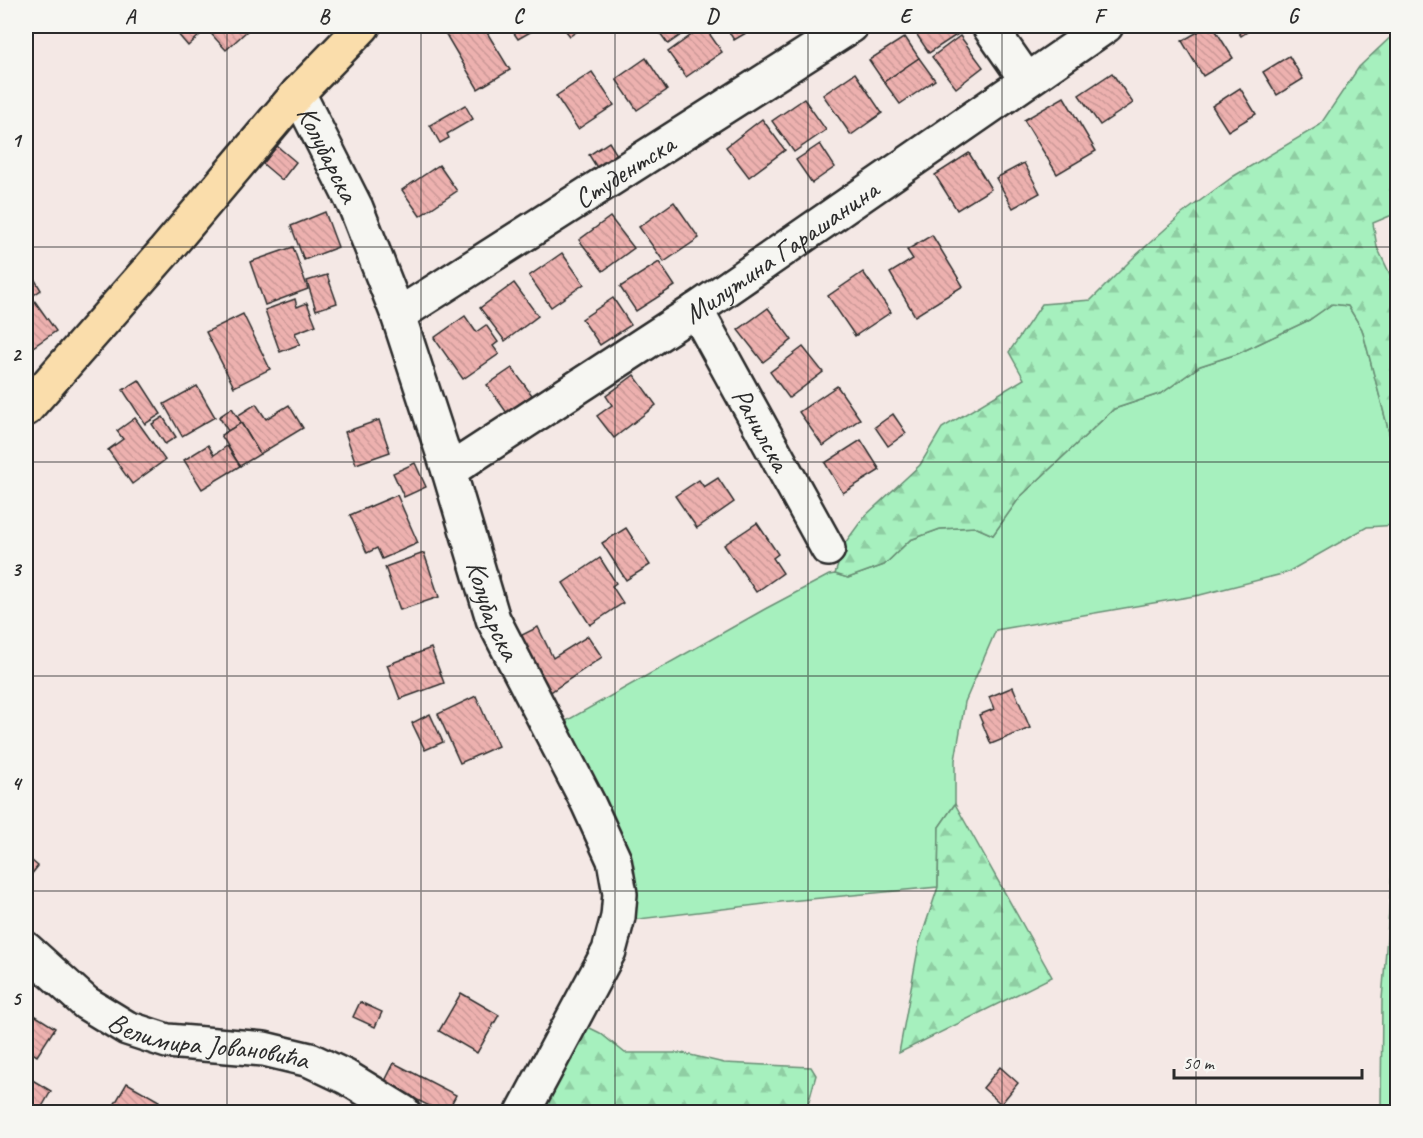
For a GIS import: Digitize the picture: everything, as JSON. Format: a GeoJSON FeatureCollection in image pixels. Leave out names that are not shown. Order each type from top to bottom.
{"type":"FeatureCollection","features":[{"type":"Feature","properties":{"kind":"main road"},"geometry":{"type":"LineString","coordinates":[[26,409],[164,252],[298,93],[363,26]]}},
{"type":"Feature","properties":{"kind":"street","name":"Студентска"},"geometry":{"type":"LineString","coordinates":[[398,315],[851,26]]}},
{"type":"Feature","properties":{"kind":"street"},"geometry":{"type":"LineString","coordinates":[[988,26],[1026,79]]}},
{"type":"Feature","properties":{"kind":"street","name":"Милутина Гарашанина"},"geometry":{"type":"LineString","coordinates":[[449,471],[696,310],[1026,79],[1106,26]]}},
{"type":"Feature","properties":{"kind":"street","name":"Колубарска"},"geometry":{"type":"LineString","coordinates":[[298,93],[357,208],[398,315],[449,471],[493,619],[588,802],[614,860],[620,894],[618,917],[609,951],[523,1113]]}},
{"type":"Feature","properties":{"kind":"street","name":"Ранилска"},"geometry":{"type":"LineString","coordinates":[[696,310],[828,549]]}},
{"type":"Feature","properties":{"kind":"street","name":"Велимира Јовановића"},"geometry":{"type":"LineString","coordinates":[[26,949],[86,1003],[127,1028],[167,1041],[264,1049],[310,1060],[346,1077],[403,1113]]}},
{"type":"Feature","properties":{"kind":"green space"},"geometry":{"type":"Polygon","coordinates":[[[1397,31],[1397,213],[1373,223],[1377,247],[1397,289],[1397,463],[1362,329],[1348,306],[1332,304],[1309,320],[1237,354],[1200,366],[1162,393],[1114,409],[1020,497],[993,535],[975,527],[940,529],[910,540],[884,565],[848,578],[835,574],[845,543],[864,517],[920,465],[942,428],[1024,379],[1009,352],[1042,304],[1091,300],[1182,214],[1234,176],[1320,125],[1359,67],[1397,31]]]}},
{"type":"Feature","properties":{"kind":"green space"},"geometry":{"type":"Polygon","coordinates":[[[1332,304],[1348,306],[1362,329],[1397,463],[1397,538],[1396,525],[1367,527],[1286,573],[1200,595],[996,630],[965,702],[955,760],[955,804],[939,827],[938,887],[789,901],[631,920],[624,851],[617,827],[566,721],[829,575],[835,574],[848,578],[884,565],[910,540],[940,529],[975,527],[993,535],[1020,497],[1114,409],[1162,393],[1200,366],[1237,354],[1309,320],[1332,304]]]}},
{"type":"Feature","properties":{"kind":"green space"},"geometry":{"type":"Polygon","coordinates":[[[955,804],[1052,977],[899,1053],[919,944],[938,887],[939,827],[955,804]]]}},
{"type":"Feature","properties":{"kind":"green space"},"geometry":{"type":"Polygon","coordinates":[[[1397,809],[1397,1112],[1381,1112],[1382,1000],[1397,809]]]}},
{"type":"Feature","properties":{"kind":"green space"},"geometry":{"type":"Polygon","coordinates":[[[584,1025],[600,1033],[625,1053],[682,1053],[724,1063],[811,1067],[816,1075],[806,1112],[535,1112],[584,1025]]]}},
{"type":"Feature","properties":{"kind":"building"},"geometry":{"type":"Polygon","coordinates":[[[171,26],[193,26],[201,34],[188,46],[171,26]]]}},
{"type":"Feature","properties":{"kind":"building"},"geometry":{"type":"Polygon","coordinates":[[[204,26],[242,26],[247,31],[226,50],[204,26]]]}},
{"type":"Feature","properties":{"kind":"building"},"geometry":{"type":"Polygon","coordinates":[[[441,26],[483,26],[510,70],[478,89],[441,26]]]}},
{"type":"Feature","properties":{"kind":"building"},"geometry":{"type":"Polygon","coordinates":[[[509,26],[541,26],[518,39],[509,26]]]}},
{"type":"Feature","properties":{"kind":"building"},"geometry":{"type":"Polygon","coordinates":[[[562,26],[585,26],[570,36],[562,26]]]}},
{"type":"Feature","properties":{"kind":"building"},"geometry":{"type":"Polygon","coordinates":[[[655,26],[689,26],[691,28],[668,44],[655,26]]]}},
{"type":"Feature","properties":{"kind":"building"},"geometry":{"type":"Polygon","coordinates":[[[704,26],[722,52],[686,77],[668,52],[704,26]]]}},
{"type":"Feature","properties":{"kind":"building"},"geometry":{"type":"Polygon","coordinates":[[[725,26],[758,26],[734,40],[725,26]]]}},
{"type":"Feature","properties":{"kind":"building"},"geometry":{"type":"Polygon","coordinates":[[[911,26],[953,26],[958,34],[929,53],[911,26]]]}},
{"type":"Feature","properties":{"kind":"building"},"geometry":{"type":"Polygon","coordinates":[[[1208,26],[1213,26],[1233,58],[1203,76],[1182,41],[1208,26]]]}},
{"type":"Feature","properties":{"kind":"building"},"geometry":{"type":"Polygon","coordinates":[[[1234,26],[1256,26],[1241,36],[1234,26]]]}},
{"type":"Feature","properties":{"kind":"building"},"geometry":{"type":"Polygon","coordinates":[[[960,36],[983,67],[956,88],[932,57],[960,36]]]}},
{"type":"Feature","properties":{"kind":"building"},"geometry":{"type":"Polygon","coordinates":[[[905,37],[919,58],[884,82],[869,60],[905,37]]]}},
{"type":"Feature","properties":{"kind":"building"},"geometry":{"type":"Polygon","coordinates":[[[1289,56],[1303,79],[1277,95],[1263,72],[1289,56]]]}},
{"type":"Feature","properties":{"kind":"building"},"geometry":{"type":"Polygon","coordinates":[[[646,58],[667,90],[637,110],[616,79],[646,58]]]}},
{"type":"Feature","properties":{"kind":"building"},"geometry":{"type":"Polygon","coordinates":[[[919,58],[935,80],[900,104],[884,82],[919,58]]]}},
{"type":"Feature","properties":{"kind":"building"},"geometry":{"type":"Polygon","coordinates":[[[592,72],[614,105],[578,129],[556,96],[592,72]]]}},
{"type":"Feature","properties":{"kind":"building"},"geometry":{"type":"Polygon","coordinates":[[[855,73],[882,113],[851,135],[823,95],[855,73]]]}},
{"type":"Feature","properties":{"kind":"building"},"geometry":{"type":"Polygon","coordinates":[[[1112,73],[1133,103],[1100,125],[1079,95],[1112,73]]]}},
{"type":"Feature","properties":{"kind":"building"},"geometry":{"type":"Polygon","coordinates":[[[1240,88],[1256,114],[1228,131],[1212,106],[1240,88]]]}},
{"type":"Feature","properties":{"kind":"building"},"geometry":{"type":"Polygon","coordinates":[[[1064,97],[1096,151],[1057,174],[1024,120],[1064,97]]]}},
{"type":"Feature","properties":{"kind":"building"},"geometry":{"type":"Polygon","coordinates":[[[804,99],[826,130],[794,152],[772,121],[804,99]]]}},
{"type":"Feature","properties":{"kind":"building"},"geometry":{"type":"Polygon","coordinates":[[[465,105],[473,119],[447,134],[449,138],[440,143],[430,125],[465,105]]]}},
{"type":"Feature","properties":{"kind":"building"},"geometry":{"type":"Polygon","coordinates":[[[762,119],[785,150],[749,177],[726,147],[762,119]]]}},
{"type":"Feature","properties":{"kind":"building"},"geometry":{"type":"Polygon","coordinates":[[[609,142],[619,158],[599,171],[589,155],[609,142]]]}},
{"type":"Feature","properties":{"kind":"building"},"geometry":{"type":"Polygon","coordinates":[[[820,144],[835,167],[812,183],[796,160],[820,144]]]}},
{"type":"Feature","properties":{"kind":"building"},"geometry":{"type":"Polygon","coordinates":[[[277,146],[296,162],[282,180],[263,164],[277,146]]]}},
{"type":"Feature","properties":{"kind":"building"},"geometry":{"type":"Polygon","coordinates":[[[969,153],[991,189],[957,210],[935,175],[969,153]]]}},
{"type":"Feature","properties":{"kind":"building"},"geometry":{"type":"Polygon","coordinates":[[[1024,163],[1040,193],[1013,208],[996,178],[1024,163]]]}},
{"type":"Feature","properties":{"kind":"building"},"geometry":{"type":"Polygon","coordinates":[[[439,165],[457,191],[420,216],[402,190],[439,165]]]}},
{"type":"Feature","properties":{"kind":"building"},"geometry":{"type":"Polygon","coordinates":[[[674,202],[699,238],[664,262],[639,227],[674,202]]]}},
{"type":"Feature","properties":{"kind":"building"},"geometry":{"type":"Polygon","coordinates":[[[325,212],[338,247],[304,260],[291,226],[325,212]]]}},
{"type":"Feature","properties":{"kind":"building"},"geometry":{"type":"Polygon","coordinates":[[[610,217],[634,248],[603,271],[579,240],[610,217]]]}},
{"type":"Feature","properties":{"kind":"building"},"geometry":{"type":"Polygon","coordinates":[[[932,235],[963,286],[915,316],[890,273],[913,259],[907,250],[932,235]]]}},
{"type":"Feature","properties":{"kind":"building"},"geometry":{"type":"Polygon","coordinates":[[[293,247],[308,289],[265,305],[250,262],[293,247]]]}},
{"type":"Feature","properties":{"kind":"building"},"geometry":{"type":"Polygon","coordinates":[[[562,253],[584,284],[551,307],[529,276],[562,253]]]}},
{"type":"Feature","properties":{"kind":"building"},"geometry":{"type":"Polygon","coordinates":[[[659,262],[675,286],[636,311],[620,287],[659,262]]]}},
{"type":"Feature","properties":{"kind":"building"},"geometry":{"type":"Polygon","coordinates":[[[26,265],[41,290],[26,300],[26,265]]]}},
{"type":"Feature","properties":{"kind":"building"},"geometry":{"type":"Polygon","coordinates":[[[863,272],[891,312],[855,336],[828,296],[863,272]]]}},
{"type":"Feature","properties":{"kind":"building"},"geometry":{"type":"Polygon","coordinates":[[[327,275],[337,303],[316,310],[307,281],[327,275]]]}},
{"type":"Feature","properties":{"kind":"building"},"geometry":{"type":"Polygon","coordinates":[[[514,283],[538,316],[505,341],[480,308],[514,283]]]}},
{"type":"Feature","properties":{"kind":"building"},"geometry":{"type":"Polygon","coordinates":[[[613,298],[631,325],[600,345],[582,319],[613,298]]]}},
{"type":"Feature","properties":{"kind":"building"},"geometry":{"type":"Polygon","coordinates":[[[295,299],[297,307],[307,303],[316,325],[295,333],[300,344],[280,352],[265,310],[295,299]]]}},
{"type":"Feature","properties":{"kind":"building"},"geometry":{"type":"Polygon","coordinates":[[[34,300],[56,331],[33,347],[26,336],[26,306],[34,300]]]}},
{"type":"Feature","properties":{"kind":"building"},"geometry":{"type":"Polygon","coordinates":[[[768,308],[792,340],[763,362],[738,330],[768,308]]]}},
{"type":"Feature","properties":{"kind":"building"},"geometry":{"type":"Polygon","coordinates":[[[243,314],[270,369],[234,387],[206,332],[243,314]]]}},
{"type":"Feature","properties":{"kind":"building"},"geometry":{"type":"Polygon","coordinates":[[[465,316],[476,332],[486,325],[498,342],[493,346],[499,354],[463,379],[434,338],[465,316]]]}},
{"type":"Feature","properties":{"kind":"building"},"geometry":{"type":"Polygon","coordinates":[[[803,347],[823,372],[789,398],[770,372],[803,347]]]}},
{"type":"Feature","properties":{"kind":"building"},"geometry":{"type":"Polygon","coordinates":[[[512,368],[532,395],[507,413],[487,385],[512,368]]]}},
{"type":"Feature","properties":{"kind":"building"},"geometry":{"type":"Polygon","coordinates":[[[634,375],[656,405],[614,438],[597,416],[612,405],[606,396],[634,375]]]}},
{"type":"Feature","properties":{"kind":"building"},"geometry":{"type":"Polygon","coordinates":[[[139,380],[161,414],[145,424],[123,390],[139,380]]]}},
{"type":"Feature","properties":{"kind":"building"},"geometry":{"type":"Polygon","coordinates":[[[197,386],[215,417],[182,436],[164,404],[197,386]]]}},
{"type":"Feature","properties":{"kind":"building"},"geometry":{"type":"Polygon","coordinates":[[[837,386],[860,419],[823,446],[799,412],[837,386]]]}},
{"type":"Feature","properties":{"kind":"building"},"geometry":{"type":"Polygon","coordinates":[[[256,404],[266,419],[289,405],[303,428],[260,454],[237,416],[256,404]]]}},
{"type":"Feature","properties":{"kind":"building"},"geometry":{"type":"Polygon","coordinates":[[[232,408],[241,423],[228,431],[219,417],[232,408]]]}},
{"type":"Feature","properties":{"kind":"building"},"geometry":{"type":"Polygon","coordinates":[[[893,414],[906,433],[888,446],[875,427],[893,414]]]}},
{"type":"Feature","properties":{"kind":"building"},"geometry":{"type":"Polygon","coordinates":[[[163,417],[176,437],[165,444],[152,424],[163,417]]]}},
{"type":"Feature","properties":{"kind":"building"},"geometry":{"type":"Polygon","coordinates":[[[135,418],[165,460],[132,484],[108,450],[123,439],[117,431],[135,418]]]}},
{"type":"Feature","properties":{"kind":"building"},"geometry":{"type":"Polygon","coordinates":[[[379,420],[390,452],[356,464],[345,432],[379,420]]]}},
{"type":"Feature","properties":{"kind":"building"},"geometry":{"type":"Polygon","coordinates":[[[241,423],[260,454],[240,466],[221,435],[241,423]]]}},
{"type":"Feature","properties":{"kind":"building"},"geometry":{"type":"Polygon","coordinates":[[[861,440],[880,470],[843,493],[825,463],[861,440]]]}},
{"type":"Feature","properties":{"kind":"building"},"geometry":{"type":"Polygon","coordinates":[[[208,445],[214,455],[227,446],[240,466],[202,489],[184,460],[208,445]]]}},
{"type":"Feature","properties":{"kind":"building"},"geometry":{"type":"Polygon","coordinates":[[[415,463],[426,487],[404,497],[393,473],[415,463]]]}},
{"type":"Feature","properties":{"kind":"building"},"geometry":{"type":"Polygon","coordinates":[[[718,478],[734,502],[697,528],[675,496],[699,480],[704,487],[718,478]]]}},
{"type":"Feature","properties":{"kind":"building"},"geometry":{"type":"Polygon","coordinates":[[[397,495],[418,543],[382,559],[377,548],[367,553],[350,515],[397,495]]]}},
{"type":"Feature","properties":{"kind":"building"},"geometry":{"type":"Polygon","coordinates":[[[757,523],[778,554],[773,558],[783,573],[756,592],[724,545],[757,523]]]}},
{"type":"Feature","properties":{"kind":"building"},"geometry":{"type":"Polygon","coordinates":[[[626,528],[650,565],[626,580],[602,543],[626,528]]]}},
{"type":"Feature","properties":{"kind":"building"},"geometry":{"type":"Polygon","coordinates":[[[424,553],[439,597],[400,610],[385,567],[424,553]]]}},
{"type":"Feature","properties":{"kind":"building"},"geometry":{"type":"Polygon","coordinates":[[[600,558],[616,583],[612,586],[623,603],[590,625],[563,583],[600,558]]]}},
{"type":"Feature","properties":{"kind":"building"},"geometry":{"type":"Polygon","coordinates":[[[538,627],[553,658],[588,636],[602,657],[546,695],[520,636],[538,627]]]}},
{"type":"Feature","properties":{"kind":"building"},"geometry":{"type":"Polygon","coordinates":[[[431,648],[444,683],[400,699],[387,665],[431,648]]]}},
{"type":"Feature","properties":{"kind":"building"},"geometry":{"type":"Polygon","coordinates":[[[1013,687],[1030,728],[991,744],[979,715],[994,709],[989,697],[1013,687]]]}},
{"type":"Feature","properties":{"kind":"building"},"geometry":{"type":"Polygon","coordinates":[[[476,696],[498,746],[460,763],[438,714],[476,696]]]}},
{"type":"Feature","properties":{"kind":"building"},"geometry":{"type":"Polygon","coordinates":[[[430,714],[443,742],[425,750],[412,723],[430,714]]]}},
{"type":"Feature","properties":{"kind":"building"},"geometry":{"type":"Polygon","coordinates":[[[26,856],[38,866],[26,881],[26,856]]]}},
{"type":"Feature","properties":{"kind":"building"},"geometry":{"type":"Polygon","coordinates":[[[461,993],[499,1015],[477,1053],[439,1031],[461,993]]]}},
{"type":"Feature","properties":{"kind":"building"},"geometry":{"type":"Polygon","coordinates":[[[360,1002],[382,1012],[375,1027],[353,1017],[360,1002]]]}},
{"type":"Feature","properties":{"kind":"building"},"geometry":{"type":"Polygon","coordinates":[[[28,1011],[55,1028],[37,1056],[26,1049],[28,1011]]]}},
{"type":"Feature","properties":{"kind":"building"},"geometry":{"type":"Polygon","coordinates":[[[394,1063],[456,1095],[447,1112],[441,1112],[384,1083],[394,1063]]]}},
{"type":"Feature","properties":{"kind":"building"},"geometry":{"type":"Polygon","coordinates":[[[1000,1067],[1018,1083],[1001,1104],[983,1088],[1000,1067]]]}},
{"type":"Feature","properties":{"kind":"building"},"geometry":{"type":"Polygon","coordinates":[[[29,1078],[51,1091],[39,1112],[26,1108],[26,1085],[29,1078]]]}},
{"type":"Feature","properties":{"kind":"building"},"geometry":{"type":"Polygon","coordinates":[[[127,1083],[159,1101],[153,1112],[110,1112],[127,1083]]]}}]}
